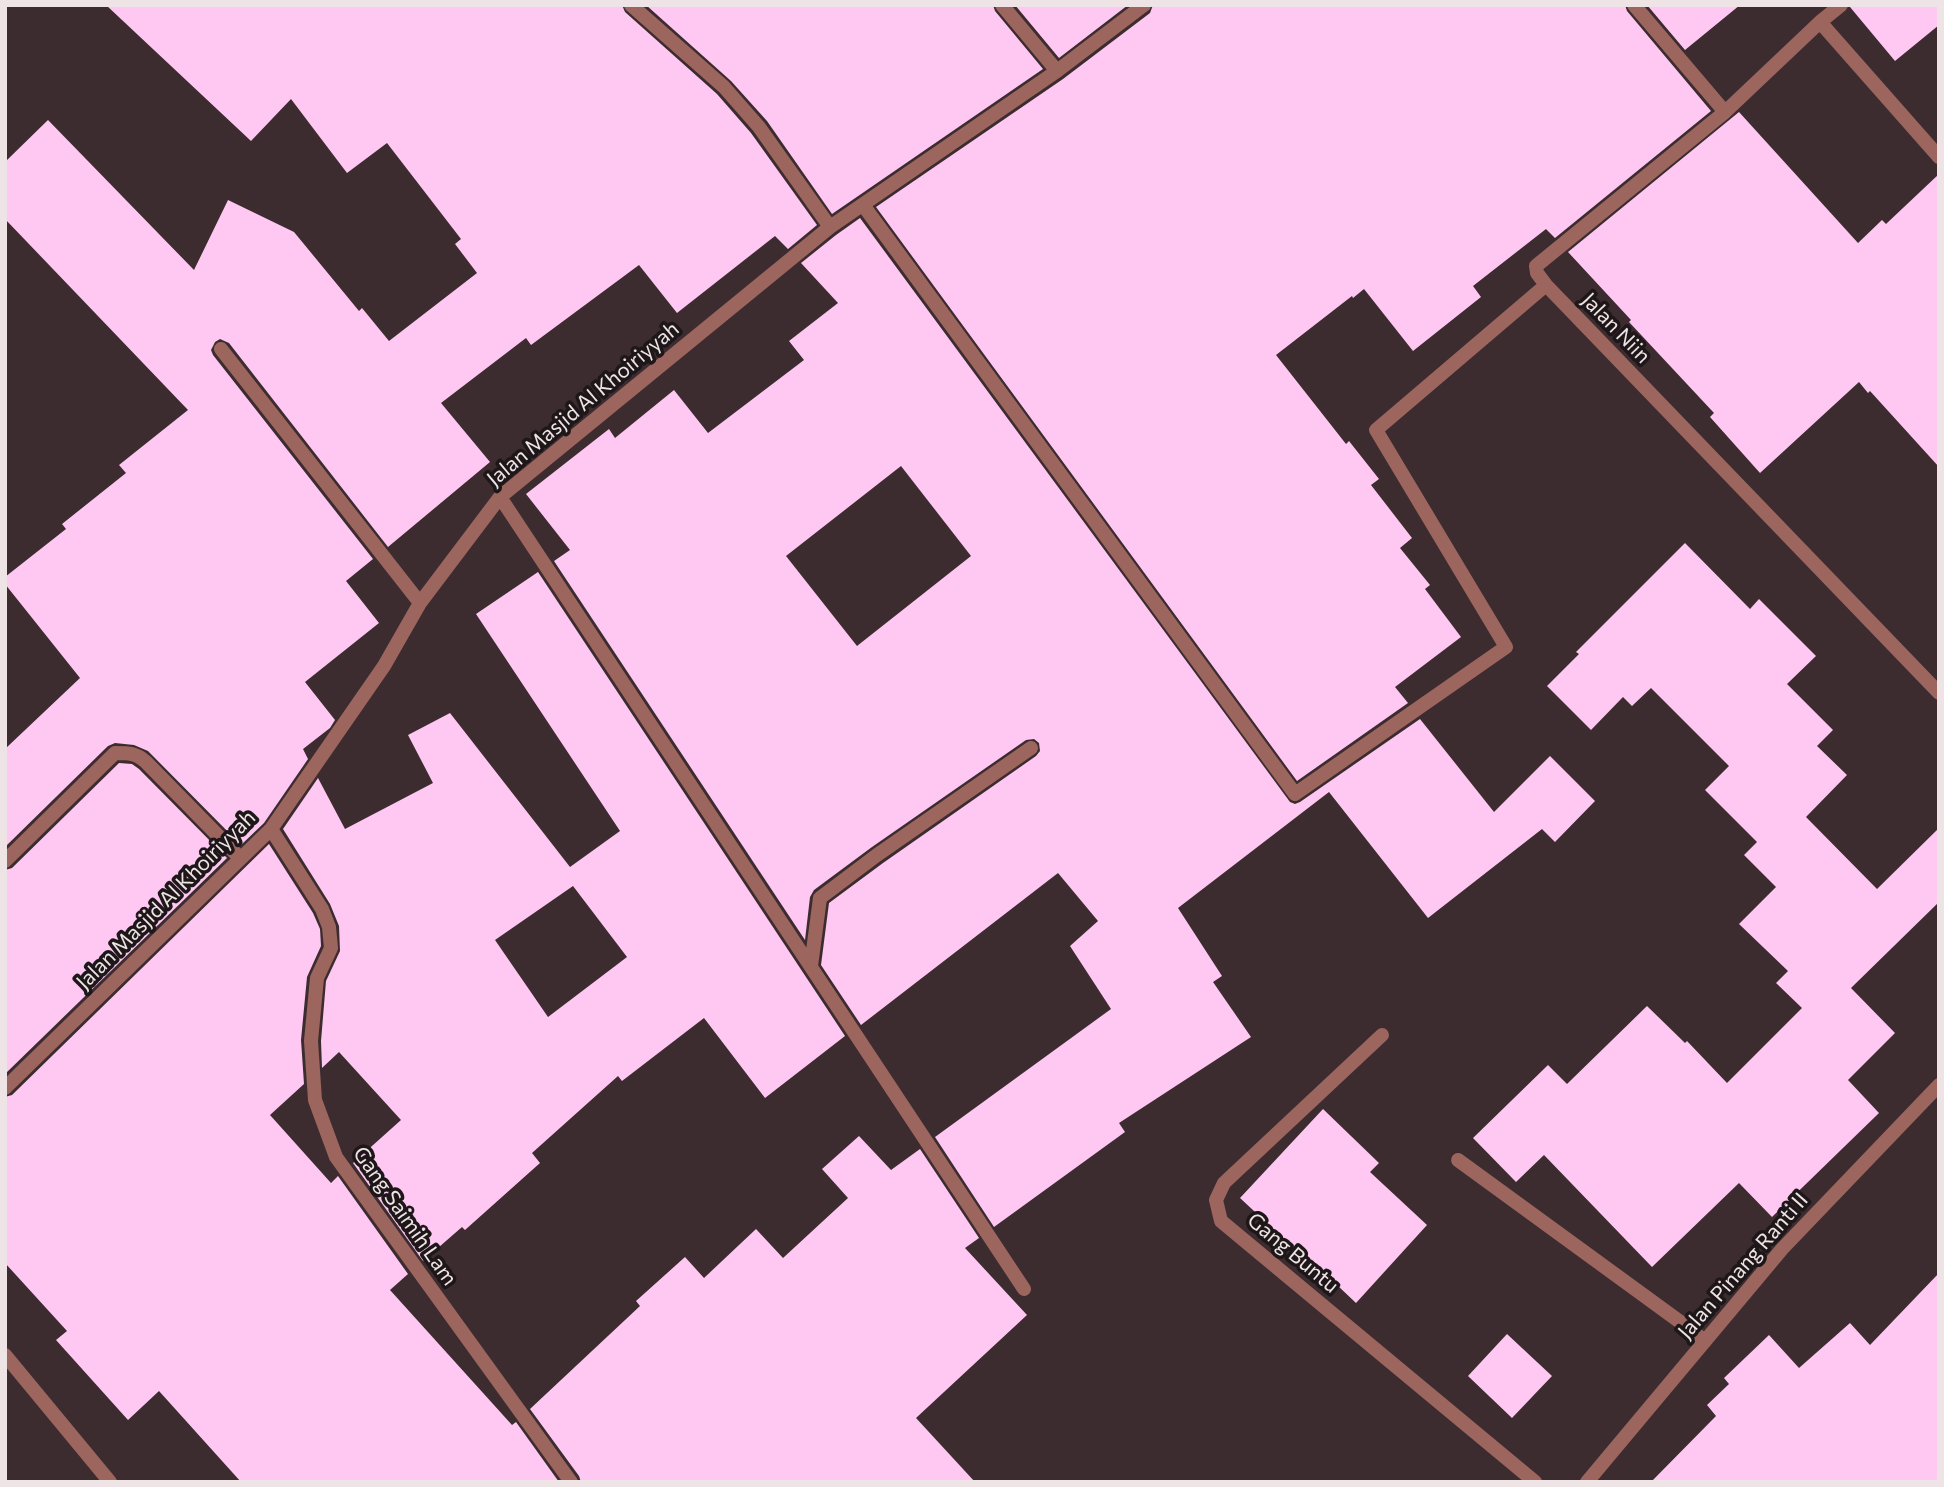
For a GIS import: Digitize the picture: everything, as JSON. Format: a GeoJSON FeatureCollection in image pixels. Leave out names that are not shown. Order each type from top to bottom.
{"type":"FeatureCollection","features":[{"type":"Feature","properties":{"kind":"street"},"geometry":{"type":"LineString","coordinates":[[631,5],[724,87],[759,127],[830,227]]}},
{"type":"Feature","properties":{"kind":"street"},"geometry":{"type":"LineString","coordinates":[[1003,5],[1057,71]]}},
{"type":"Feature","properties":{"kind":"street","name":"Jalan Masjid Al Khoiriyyah"},"geometry":{"type":"LineString","coordinates":[[5,1088],[271,829],[384,666],[420,603],[500,497],[830,227],[1057,71],[1144,5]]}},
{"type":"Feature","properties":{"kind":"street"},"geometry":{"type":"LineString","coordinates":[[1634,5],[1725,112]]}},
{"type":"Feature","properties":{"kind":"street"},"geometry":{"type":"LineString","coordinates":[[863,205],[1295,794],[1506,648],[1376,430],[1546,285],[1537,273],[1536,266],[1725,112],[1819,22],[1841,5]]}},
{"type":"Feature","properties":{"kind":"street"},"geometry":{"type":"LineString","coordinates":[[1819,22],[1939,157]]}},
{"type":"Feature","properties":{"kind":"street","name":"Jalan Niin"},"geometry":{"type":"LineString","coordinates":[[1546,285],[1939,693]]}},
{"type":"Feature","properties":{"kind":"street"},"geometry":{"type":"LineString","coordinates":[[221,349],[420,603]]}},
{"type":"Feature","properties":{"kind":"street"},"geometry":{"type":"LineString","coordinates":[[500,497],[1024,1289]]}},
{"type":"Feature","properties":{"kind":"street"},"geometry":{"type":"LineString","coordinates":[[811,966],[820,898],[1031,748]]}},
{"type":"Feature","properties":{"kind":"street"},"geometry":{"type":"LineString","coordinates":[[5,861],[116,753],[129,752],[146,762],[240,858]]}},
{"type":"Feature","properties":{"kind":"street","name":"Gang Saimih Lam"},"geometry":{"type":"LineString","coordinates":[[271,829],[322,909],[329,927],[331,948],[317,978],[311,1041],[315,1100],[336,1157],[571,1482]]}},
{"type":"Feature","properties":{"kind":"street","name":"Gang Buntu"},"geometry":{"type":"LineString","coordinates":[[1382,1035],[1224,1183],[1216,1200],[1221,1221],[1535,1482]]}},
{"type":"Feature","properties":{"kind":"street","name":"Jalan Pinang Ranti II"},"geometry":{"type":"LineString","coordinates":[[1587,1482],[1782,1249],[1939,1085]]}},
{"type":"Feature","properties":{"kind":"street"},"geometry":{"type":"LineString","coordinates":[[1458,1160],[1705,1341]]}},
{"type":"Feature","properties":{"kind":"street"},"geometry":{"type":"LineString","coordinates":[[5,1355],[110,1482]]}},
{"type":"Feature","properties":{"kind":"building"},"geometry":{"type":"Polygon","coordinates":[[[106,5],[622,5],[625,12],[717,94],[751,133],[817,225],[788,249],[775,236],[677,313],[639,265],[531,345],[526,338],[441,403],[490,462],[388,547],[229,343],[220,339],[215,342],[211,350],[213,355],[373,559],[346,581],[379,623],[305,682],[335,720],[330,728],[303,749],[308,759],[264,823],[241,845],[148,751],[134,745],[115,743],[108,746],[5,847],[5,749],[80,678],[5,584],[5,577],[66,529],[62,524],[126,473],[119,465],[188,410],[5,219],[5,162],[48,120],[194,270],[228,200],[294,232],[359,311],[362,308],[389,341],[477,273],[455,244],[461,239],[387,143],[347,173],[291,99],[251,141],[106,5]]]}},
{"type":"Feature","properties":{"kind":"building"},"geometry":{"type":"Polygon","coordinates":[[[646,5],[993,5],[995,11],[1043,69],[832,214],[767,121],[731,81],[646,5]]]}},
{"type":"Feature","properties":{"kind":"building"},"geometry":{"type":"Polygon","coordinates":[[[1015,5],[1128,5],[1059,58],[1015,5]]]}},
{"type":"Feature","properties":{"kind":"building"},"geometry":{"type":"Polygon","coordinates":[[[1153,5],[1625,5],[1627,11],[1711,111],[1555,238],[1546,229],[1473,286],[1481,297],[1413,351],[1364,289],[1276,355],[1346,444],[1349,441],[1379,479],[1371,485],[1412,538],[1400,548],[1430,585],[1425,589],[1461,637],[1395,687],[1408,703],[1297,781],[876,207],[1063,79],[1150,13],[1153,5]]]}},
{"type":"Feature","properties":{"kind":"building"},"geometry":{"type":"Polygon","coordinates":[[[1647,5],[1740,5],[1685,50],[1647,5]]]}},
{"type":"Feature","properties":{"kind":"building"},"geometry":{"type":"Polygon","coordinates":[[[1850,5],[1939,5],[1939,25],[1895,61],[1850,5]]]}},
{"type":"Feature","properties":{"kind":"building"},"geometry":{"type":"Polygon","coordinates":[[[1739,112],[1858,243],[1882,220],[1886,224],[1939,174],[1939,467],[1859,382],[1760,473],[1710,417],[1714,413],[1568,252],[1739,112]]]}},
{"type":"Feature","properties":{"kind":"building"},"geometry":{"type":"Polygon","coordinates":[[[860,218],[1290,802],[1300,802],[1420,719],[1494,812],[1550,756],[1595,801],[1555,842],[1542,829],[1428,918],[1329,792],[1178,908],[1222,976],[1213,982],[1251,1037],[1119,1123],[1125,1132],[994,1227],[935,1137],[1111,1009],[1070,946],[1098,921],[1058,873],[861,1025],[821,965],[829,903],[1036,756],[1040,751],[1039,743],[1034,739],[1026,740],[814,890],[810,897],[805,940],[554,561],[570,550],[526,494],[609,429],[615,438],[674,390],[708,433],[804,360],[789,341],[838,303],[801,263],[860,218]],[[901,466],[786,556],[857,646],[971,556],[901,466]]]}},
{"type":"Feature","properties":{"kind":"building"},"geometry":{"type":"Polygon","coordinates":[[[1685,543],[1750,609],[1759,599],[1816,656],[1787,684],[1833,730],[1817,746],[1847,775],[1806,817],[1877,889],[1939,828],[1939,902],[1851,988],[1895,1033],[1848,1080],[1879,1113],[1772,1217],[1739,1183],[1652,1267],[1544,1155],[1516,1182],[1473,1138],[1548,1065],[1567,1084],[1647,1006],[1685,1043],[1687,1041],[1727,1083],[1802,1008],[1776,983],[1788,971],[1739,924],[1776,887],[1744,855],[1757,842],[1705,790],[1729,766],[1651,688],[1632,706],[1623,697],[1591,730],[1547,686],[1579,654],[1576,652],[1685,543]]]}},
{"type":"Feature","properties":{"kind":"building"},"geometry":{"type":"Polygon","coordinates":[[[538,572],[845,1036],[765,1098],[704,1018],[622,1081],[618,1076],[532,1153],[540,1163],[465,1230],[462,1227],[423,1261],[353,1163],[401,1120],[339,1052],[322,1068],[321,1041],[326,981],[340,951],[339,926],[330,904],[283,829],[318,778],[345,829],[433,783],[408,735],[450,713],[570,867],[620,831],[476,614],[538,572]],[[573,886],[495,940],[548,1017],[627,957],[573,886]]]}},
{"type":"Feature","properties":{"kind":"building"},"geometry":{"type":"Polygon","coordinates":[[[119,763],[132,764],[139,769],[227,858],[5,1074],[5,870],[12,868],[119,763]]]}},
{"type":"Feature","properties":{"kind":"building"},"geometry":{"type":"Polygon","coordinates":[[[269,844],[313,913],[320,929],[321,946],[307,977],[301,1040],[304,1084],[270,1115],[331,1183],[338,1176],[408,1274],[390,1290],[512,1425],[516,1422],[559,1482],[241,1482],[159,1391],[128,1420],[56,1340],[67,1331],[5,1263],[5,1097],[12,1095],[269,844]]]}},
{"type":"Feature","properties":{"kind":"building"},"geometry":{"type":"Polygon","coordinates":[[[1323,1109],[1379,1163],[1370,1172],[1427,1225],[1356,1303],[1240,1198],[1323,1109]]]}},
{"type":"Feature","properties":{"kind":"building"},"geometry":{"type":"Polygon","coordinates":[[[859,1136],[891,1170],[920,1149],[979,1238],[965,1248],[1027,1315],[916,1418],[975,1482],[581,1482],[530,1409],[640,1306],[636,1301],[685,1257],[704,1278],[756,1229],[783,1258],[848,1198],[822,1169],[859,1136]]]}},
{"type":"Feature","properties":{"kind":"building"},"geometry":{"type":"Polygon","coordinates":[[[1939,1273],[1939,1482],[1651,1482],[1716,1416],[1707,1405],[1729,1384],[1724,1378],[1769,1335],[1799,1368],[1850,1323],[1870,1345],[1939,1273]]]}},
{"type":"Feature","properties":{"kind":"building"},"geometry":{"type":"Polygon","coordinates":[[[1507,1334],[1552,1376],[1512,1418],[1468,1376],[1507,1334]]]}}]}
